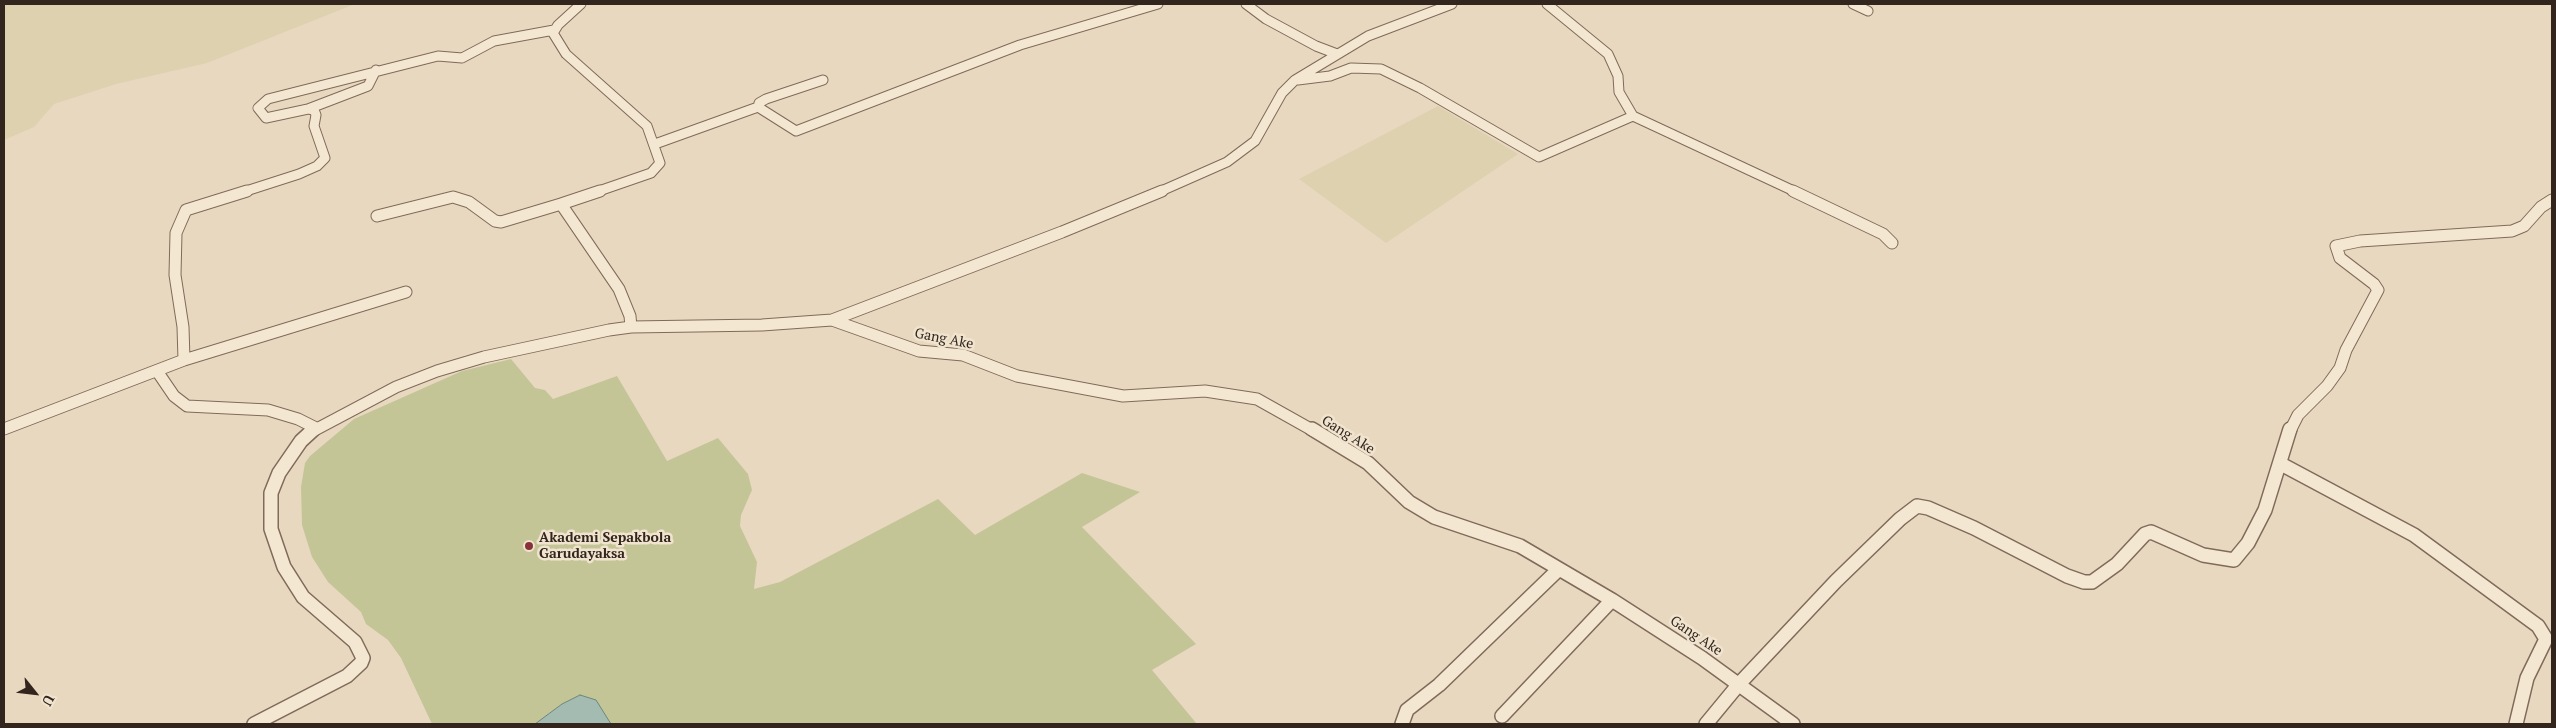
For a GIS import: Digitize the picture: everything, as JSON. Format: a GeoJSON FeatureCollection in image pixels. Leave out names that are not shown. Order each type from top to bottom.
{"type":"FeatureCollection","features":[{"type":"Feature","properties":{"kind":"street"},"geometry":{"type":"LineString","coordinates":[[376,70],[373,80],[368,86],[308,108],[266,118],[258,108],[259,105],[268,99],[376,70],[438,56],[462,58],[494,41],[554,30],[582,4]]}},
{"type":"Feature","properties":{"kind":"street"},"geometry":{"type":"LineString","coordinates":[[758,107],[796,131],[927,79],[1020,45],[1137,12],[1158,4]]}},
{"type":"Feature","properties":{"kind":"street"},"geometry":{"type":"LineString","coordinates":[[1246,4],[1274,23],[1316,46],[1336,54]]}},
{"type":"Feature","properties":{"kind":"street"},"geometry":{"type":"LineString","coordinates":[[254,724],[347,676],[361,663],[362,658],[355,642],[303,597],[284,567],[271,529],[270,493],[279,473],[301,440],[316,428],[396,387],[437,371],[484,357],[631,327],[762,325],[832,320],[1062,232],[1227,162],[1255,141],[1282,93],[1295,80],[1368,36],[1452,4]]}},
{"type":"Feature","properties":{"kind":"street"},"geometry":{"type":"LineString","coordinates":[[1547,4],[1608,54],[1618,76],[1619,92],[1633,116],[1862,223],[1883,234],[1892,243]]}},
{"type":"Feature","properties":{"kind":"street"},"geometry":{"type":"LineString","coordinates":[[1853,4],[1868,11]]}},
{"type":"Feature","properties":{"kind":"street"},"geometry":{"type":"LineString","coordinates":[[377,216],[453,197],[469,202],[495,221],[501,222],[561,204],[651,173],[660,163],[655,144],[647,126],[566,54],[553,33],[554,30]]}},
{"type":"Feature","properties":{"kind":"street"},"geometry":{"type":"LineString","coordinates":[[1295,80],[1330,76],[1352,68],[1380,69],[1420,88],[1539,157],[1633,116]]}},
{"type":"Feature","properties":{"kind":"street"},"geometry":{"type":"LineString","coordinates":[[655,144],[758,107],[759,103],[766,99],[823,80]]}},
{"type":"Feature","properties":{"kind":"street"},"geometry":{"type":"LineString","coordinates":[[184,360],[183,327],[175,275],[175,242],[176,233],[186,210],[299,174],[323,163],[325,158],[314,126],[316,115],[314,110],[308,108]]}},
{"type":"Feature","properties":{"kind":"street"},"geometry":{"type":"LineString","coordinates":[[1706,724],[1739,684],[1836,581],[1900,519],[1917,506],[1928,508],[1974,528],[2067,576],[2092,582],[2117,564],[2145,534],[2151,532],[2203,554],[2234,560],[2248,543],[2265,510],[2281,464],[2279,459],[2291,427],[2302,411],[2328,386],[2340,368],[2346,350],[2377,291],[2374,284],[2340,258],[2336,251],[2337,245],[2360,241],[2512,231],[2524,226],[2541,208],[2552,200]]}},
{"type":"Feature","properties":{"kind":"street"},"geometry":{"type":"LineString","coordinates":[[561,204],[620,289],[630,316],[631,327]]}},
{"type":"Feature","properties":{"kind":"street"},"geometry":{"type":"LineString","coordinates":[[4,429],[184,360],[406,292]]}},
{"type":"Feature","properties":{"kind":"street","name":"Gang Ake"},"geometry":{"type":"LineString","coordinates":[[832,320],[919,350],[963,355],[1017,376],[1123,396],[1205,391],[1257,399],[1275,407],[1368,463],[1409,502],[1434,517],[1520,546],[1612,600],[1667,634],[1793,724]]}},
{"type":"Feature","properties":{"kind":"street"},"geometry":{"type":"LineString","coordinates":[[157,370],[174,396],[187,406],[268,410],[298,419],[316,428]]}},
{"type":"Feature","properties":{"kind":"street"},"geometry":{"type":"LineString","coordinates":[[2281,464],[2414,535],[2538,626],[2546,639],[2527,678],[2516,724]]}},
{"type":"Feature","properties":{"kind":"street"},"geometry":{"type":"LineString","coordinates":[[1402,724],[1407,710],[1439,685],[1559,569]]}},
{"type":"Feature","properties":{"kind":"street"},"geometry":{"type":"LineString","coordinates":[[1502,716],[1612,600]]}},
{"type":"Feature","properties":{"kind":"shaded area"},"geometry":{"type":"Polygon","coordinates":[[[4,4],[355,4],[207,63],[116,84],[54,104],[34,127],[4,140],[4,4]]]}},
{"type":"Feature","properties":{"kind":"shaded area"},"geometry":{"type":"Polygon","coordinates":[[[1438,106],[1518,154],[1386,243],[1299,179],[1438,106]]]}},
{"type":"Feature","properties":{"kind":"shaded area"},"geometry":{"type":"Polygon","coordinates":[[[580,695],[596,700],[611,724],[535,724],[562,704],[580,695]]]}},
{"type":"Feature","properties":{"kind":"green space","name":"Akademi Sepakbola Garudayaksa"},"geometry":{"type":"Polygon","coordinates":[[[511,359],[535,388],[545,390],[553,399],[617,376],[667,461],[718,438],[748,474],[752,490],[741,515],[740,526],[757,562],[754,589],[780,582],[938,499],[975,535],[1082,473],[1140,492],[1082,527],[1196,644],[1152,670],[1197,724],[432,724],[401,658],[388,640],[366,624],[361,612],[328,582],[312,557],[302,525],[301,487],[305,463],[310,456],[354,419],[462,371],[511,359]]]}},
{"type":"Feature","properties":{"kind":"place","name":"Akademi Sepakbola Garudayaksa"},"geometry":{"type":"Point","coordinates":[529,546]}}]}
